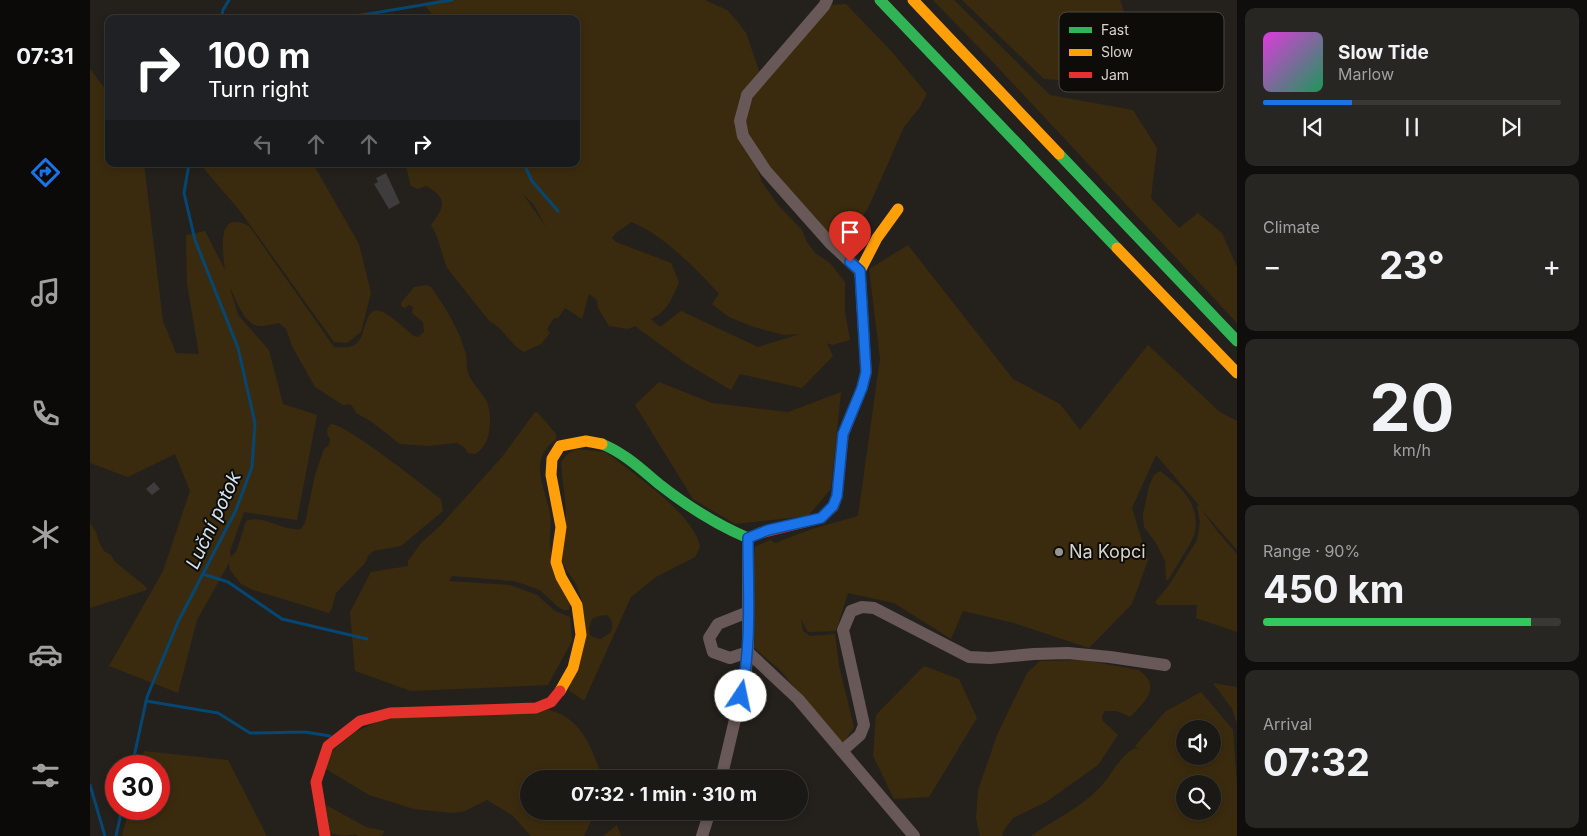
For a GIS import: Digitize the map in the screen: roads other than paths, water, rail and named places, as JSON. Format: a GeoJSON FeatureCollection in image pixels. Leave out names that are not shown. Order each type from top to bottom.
{"type":"FeatureCollection","features":[{"type":"Feature","properties":{"kind":"main road"},"geometry":{"type":"LineString","coordinates":[[880,0],[1237,373]]}},
{"type":"Feature","properties":{"kind":"main road"},"geometry":{"type":"LineString","coordinates":[[913,0],[1237,341]]}},
{"type":"Feature","properties":{"kind":"main road"},"geometry":{"type":"LineString","coordinates":[[325,836],[316,782],[328,746],[360,721],[390,713],[536,708],[551,702],[564,685],[573,668],[581,635],[577,605],[561,577],[556,562],[561,527],[551,475],[552,459],[560,446],[582,441],[601,443],[619,453],[690,508],[722,528],[748,538],[768,530],[821,518],[833,506],[837,496],[843,434],[862,388],[866,372],[860,271],[880,232],[898,209]]}},
{"type":"Feature","properties":{"kind":"street"},"geometry":{"type":"LineString","coordinates":[[827,0],[824,6],[747,95],[740,121],[743,136],[766,171],[830,243],[860,271]]}},
{"type":"Feature","properties":{"kind":"street"},"geometry":{"type":"LineString","coordinates":[[723,770],[745,677],[748,652],[748,538]]}},
{"type":"Feature","properties":{"kind":"street"},"geometry":{"type":"LineString","coordinates":[[842,751],[860,735],[864,725],[843,630],[851,611],[862,607],[874,608],[969,657],[990,658],[1068,653],[1110,657],[1165,666]]}},
{"type":"Feature","properties":{"kind":"street"},"geometry":{"type":"LineString","coordinates":[[748,612],[718,624],[709,638],[713,652],[721,655],[730,658],[748,652]]}},
{"type":"Feature","properties":{"kind":"street"},"geometry":{"type":"LineString","coordinates":[[748,652],[798,698],[914,836]]}},
{"type":"Feature","properties":{"kind":"street"},"geometry":{"type":"LineString","coordinates":[[702,836],[707,820]]}},
{"type":"Feature","properties":{"kind":"waterway","name":"Luční potok"},"geometry":{"type":"LineString","coordinates":[[222,15],[229,0]]}},
{"type":"Feature","properties":{"kind":"waterway"},"geometry":{"type":"LineString","coordinates":[[362,15],[452,0]]}},
{"type":"Feature","properties":{"kind":"waterway","name":"Luční potok"},"geometry":{"type":"LineString","coordinates":[[134,755],[147,697],[178,622],[236,510],[252,467],[255,423],[238,348],[195,240],[184,193],[188,167]]}},
{"type":"Feature","properties":{"kind":"waterway"},"geometry":{"type":"LineString","coordinates":[[525,167],[532,181],[558,211]]}},
{"type":"Feature","properties":{"kind":"waterway"},"geometry":{"type":"LineString","coordinates":[[203,574],[228,582],[282,619],[367,639]]}},
{"type":"Feature","properties":{"kind":"waterway"},"geometry":{"type":"LineString","coordinates":[[146,701],[218,713],[250,733],[305,732],[330,736]]}},
{"type":"Feature","properties":{"kind":"waterway"},"geometry":{"type":"LineString","coordinates":[[90,785],[105,836]]}},
{"type":"Feature","properties":{"kind":"waterway","name":"Luční potok"},"geometry":{"type":"LineString","coordinates":[[116,836],[120,820]]}},
{"type":"Feature","properties":{"kind":"place","name":"Na Kopci"},"geometry":{"type":"Point","coordinates":[1059,552]}}]}
